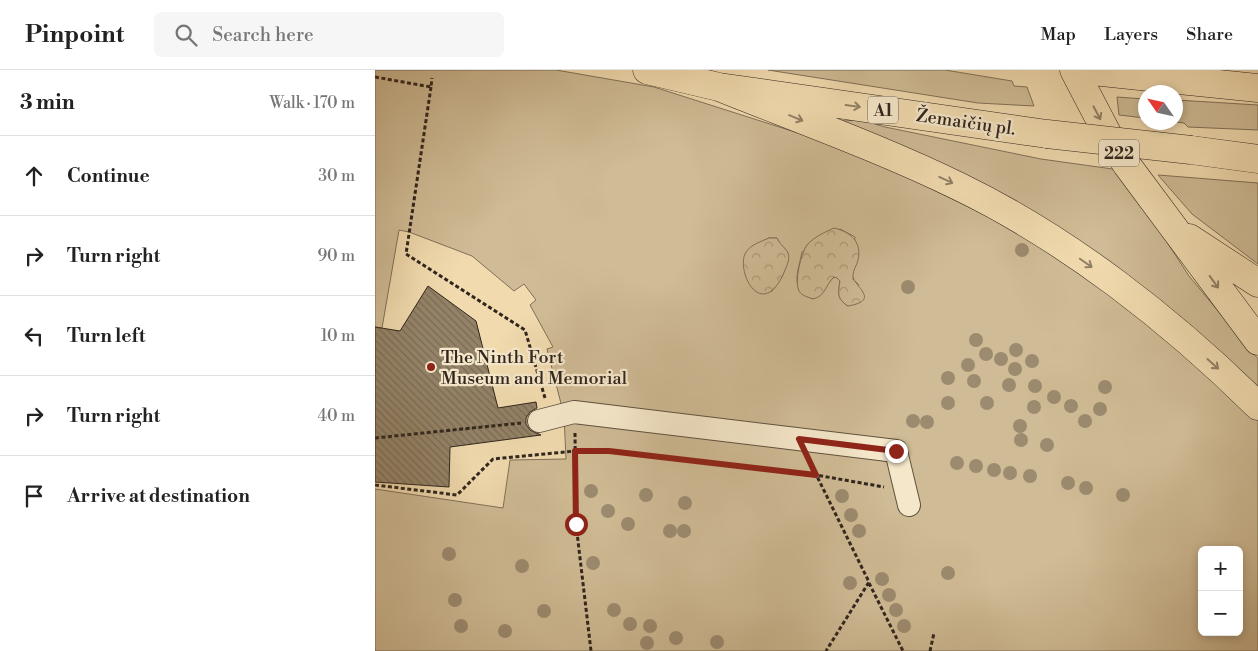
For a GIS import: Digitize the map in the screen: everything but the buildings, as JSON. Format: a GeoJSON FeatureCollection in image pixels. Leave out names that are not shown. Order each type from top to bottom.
{"type":"FeatureCollection","features":[{"type":"Feature","properties":{"kind":"highway","name":"Žemaičių pl."},"geometry":{"type":"LineString","coordinates":[[647,70],[719,87],[1047,134],[1258,159]]}},
{"type":"Feature","properties":{"kind":"highway","name":"222"},"geometry":{"type":"LineString","coordinates":[[1074,70],[1110,139],[1175,229],[1258,283]]}},
{"type":"Feature","properties":{"kind":"highway"},"geometry":{"type":"LineString","coordinates":[[1083,70],[1258,88]]}},
{"type":"Feature","properties":{"kind":"highway"},"geometry":{"type":"LineString","coordinates":[[1140,76],[1183,70]]}},
{"type":"Feature","properties":{"kind":"highway"},"geometry":{"type":"LineString","coordinates":[[719,87],[904,160],[962,188],[1023,222],[1108,278],[1175,331],[1258,406]]}},
{"type":"Feature","properties":{"kind":"highway","name":"A1"},"geometry":{"type":"LineString","coordinates":[[1191,150],[1258,149]]}},
{"type":"Feature","properties":{"kind":"highway"},"geometry":{"type":"LineString","coordinates":[[1175,229],[1258,341]]}},
{"type":"Feature","properties":{"kind":"street"},"geometry":{"type":"LineString","coordinates":[[545,419],[574,412],[896,451],[909,505]]}},
{"type":"Feature","properties":{"kind":"path"},"geometry":{"type":"LineString","coordinates":[[375,77],[431,87]]}},
{"type":"Feature","properties":{"kind":"path"},"geometry":{"type":"LineString","coordinates":[[375,438],[545,419],[525,330],[406,254],[433,78]]}},
{"type":"Feature","properties":{"kind":"path"},"geometry":{"type":"LineString","coordinates":[[799,439],[903,651]]}},
{"type":"Feature","properties":{"kind":"path"},"geometry":{"type":"LineString","coordinates":[[575,451],[576,524],[591,651]]}},
{"type":"Feature","properties":{"kind":"path"},"geometry":{"type":"LineString","coordinates":[[375,485],[457,495],[493,459],[575,451],[609,451],[816,475],[890,488],[909,505]]}},
{"type":"Feature","properties":{"kind":"path"},"geometry":{"type":"LineString","coordinates":[[826,651],[869,582]]}},
{"type":"Feature","properties":{"kind":"path"},"geometry":{"type":"LineString","coordinates":[[930,651],[934,633]]}},
{"type":"Feature","properties":{"kind":"green space"},"geometry":{"type":"Polygon","coordinates":[[[375,70],[556,70],[654,87],[823,141],[903,175],[985,215],[1060,256],[1130,306],[1258,417],[1258,651],[375,651],[375,489],[503,508],[510,460],[566,459],[564,415],[547,349],[553,347],[530,305],[536,300],[524,284],[514,291],[472,256],[399,230],[382,328],[375,327],[375,70]],[[840,229],[802,252],[797,280],[805,295],[813,299],[834,277],[838,278],[840,281],[840,298],[848,306],[859,285],[852,275],[855,237],[840,229]],[[769,238],[752,246],[771,292],[779,282],[786,263],[787,251],[777,238],[769,238]]]}},
{"type":"Feature","properties":{"kind":"green space"},"geometry":{"type":"Polygon","coordinates":[[[768,70],[945,70],[1012,81],[1014,86],[1027,87],[1034,106],[978,103],[768,70]]]}},
{"type":"Feature","properties":{"kind":"green space"},"geometry":{"type":"Polygon","coordinates":[[[1117,97],[1138,98],[1138,117],[1119,115],[1117,97]]]}},
{"type":"Feature","properties":{"kind":"green space"},"geometry":{"type":"Polygon","coordinates":[[[1183,100],[1258,105],[1258,130],[1188,127],[1184,123],[1183,100]]]}},
{"type":"Feature","properties":{"kind":"green space"},"geometry":{"type":"Polygon","coordinates":[[[861,120],[885,127],[1041,159],[1120,170],[1189,276],[1258,359],[1258,395],[1177,322],[852,130],[843,121],[861,120]]]}},
{"type":"Feature","properties":{"kind":"green space"},"geometry":{"type":"Polygon","coordinates":[[[1158,175],[1258,183],[1258,264],[1192,214],[1158,175]]]}},
{"type":"Feature","properties":{"kind":"green space"},"geometry":{"type":"Polygon","coordinates":[[[834,228],[850,235],[857,243],[858,248],[858,260],[853,275],[864,296],[863,300],[848,306],[840,298],[840,281],[837,278],[834,277],[823,293],[813,299],[802,294],[798,287],[799,268],[807,245],[816,237],[834,228]]]}},
{"type":"Feature","properties":{"kind":"green space"},"geometry":{"type":"Polygon","coordinates":[[[769,238],[777,238],[788,253],[788,261],[783,275],[774,288],[766,294],[758,293],[747,279],[743,260],[746,252],[751,247],[769,238]]]}},
{"type":"Feature","properties":{"kind":"place","name":"The Ninth Fort Museum and Memorial"},"geometry":{"type":"Point","coordinates":[431,367]}},
{"type":"Feature","properties":{"kind":"route"},"geometry":{"type":"LineString","coordinates":[[576,524],[575,451],[609,451],[816,475],[799,439],[896,451]]}}]}
